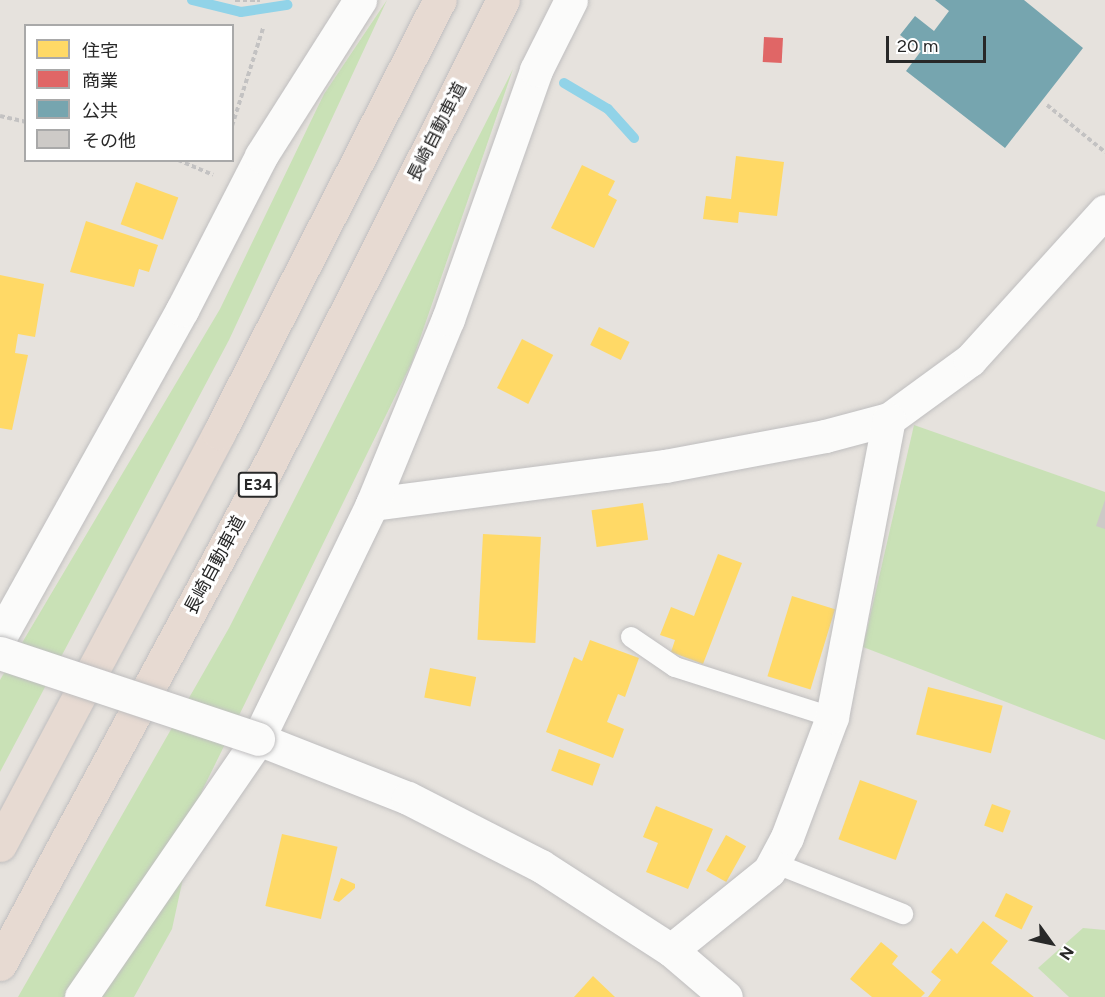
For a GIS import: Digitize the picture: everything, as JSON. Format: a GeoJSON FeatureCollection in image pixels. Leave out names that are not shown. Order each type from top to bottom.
{"type":"FeatureCollection","features":[{"type":"Feature","properties":{"kind":"highway"},"geometry":{"type":"LineString","coordinates":[[0,845],[219,433],[440,0]]}},
{"type":"Feature","properties":{"kind":"highway","name":"長崎自動車道"},"geometry":{"type":"LineString","coordinates":[[0,964],[270,463],[503,0]]}},
{"type":"Feature","properties":{"kind":"street"},"geometry":{"type":"LineString","coordinates":[[0,637],[182,310],[261,156],[360,0]]}},
{"type":"Feature","properties":{"kind":"street"},"geometry":{"type":"LineString","coordinates":[[81,997],[258,739],[372,504],[448,319],[536,70],[571,0]]}},
{"type":"Feature","properties":{"kind":"street"},"geometry":{"type":"LineString","coordinates":[[372,504],[665,466],[825,436],[889,419],[970,360],[1105,211]]}},
{"type":"Feature","properties":{"kind":"street"},"geometry":{"type":"LineString","coordinates":[[671,950],[769,871],[774,863],[832,717],[889,419]]}},
{"type":"Feature","properties":{"kind":"street"},"geometry":{"type":"LineString","coordinates":[[0,653],[258,739],[418,803],[541,866],[671,950],[726,997]]}},
{"type":"Feature","properties":{"kind":"lane"},"geometry":{"type":"LineString","coordinates":[[631,637],[675,667],[832,717]]}},
{"type":"Feature","properties":{"kind":"lane"},"geometry":{"type":"LineString","coordinates":[[774,863],[903,914]]}},
{"type":"Feature","properties":{"kind":"path"},"geometry":{"type":"LineString","coordinates":[[235,0],[260,0]]}},
{"type":"Feature","properties":{"kind":"path"},"geometry":{"type":"LineString","coordinates":[[234,120],[263,28]]}},
{"type":"Feature","properties":{"kind":"path"},"geometry":{"type":"LineString","coordinates":[[1047,105],[1105,152]]}},
{"type":"Feature","properties":{"kind":"path"},"geometry":{"type":"LineString","coordinates":[[0,116],[24,122]]}},
{"type":"Feature","properties":{"kind":"path"},"geometry":{"type":"LineString","coordinates":[[182,162],[216,177]]}},
{"type":"Feature","properties":{"kind":"green space"},"geometry":{"type":"Polygon","coordinates":[[[387,0],[229,340],[0,772],[0,680],[220,309],[324,94],[387,0]]]}},
{"type":"Feature","properties":{"kind":"green space"},"geometry":{"type":"Polygon","coordinates":[[[513,69],[412,362],[202,791],[172,929],[134,997],[18,997],[229,628],[513,69]]]}},
{"type":"Feature","properties":{"kind":"green space"},"geometry":{"type":"Polygon","coordinates":[[[914,425],[1105,492],[1105,740],[863,647],[914,425]]]}},
{"type":"Feature","properties":{"kind":"green space"},"geometry":{"type":"Polygon","coordinates":[[[1083,928],[1105,930],[1105,997],[1069,997],[1038,968],[1083,928]]]}},
{"type":"Feature","properties":{"kind":"building: 住宅"},"geometry":{"type":"Polygon","coordinates":[[[736,156],[784,162],[777,216],[739,212],[738,223],[703,219],[706,196],[731,199],[736,156]]]}},
{"type":"Feature","properties":{"kind":"building: 住宅"},"geometry":{"type":"Polygon","coordinates":[[[582,165],[615,181],[608,195],[617,200],[594,248],[551,228],[582,165]]]}},
{"type":"Feature","properties":{"kind":"building: 住宅"},"geometry":{"type":"Polygon","coordinates":[[[136,182],[178,197],[163,240],[121,224],[136,182]]]}},
{"type":"Feature","properties":{"kind":"building: 住宅"},"geometry":{"type":"Polygon","coordinates":[[[86,221],[158,245],[149,272],[139,269],[134,287],[70,272],[86,221]]]}},
{"type":"Feature","properties":{"kind":"building: 住宅"},"geometry":{"type":"Polygon","coordinates":[[[0,275],[44,284],[35,337],[18,334],[15,353],[28,355],[12,430],[0,428],[0,275]]]}},
{"type":"Feature","properties":{"kind":"building: 住宅"},"geometry":{"type":"Polygon","coordinates":[[[599,327],[630,342],[621,360],[590,345],[599,327]]]}},
{"type":"Feature","properties":{"kind":"building: 住宅"},"geometry":{"type":"Polygon","coordinates":[[[522,339],[553,355],[528,404],[497,388],[522,339]]]}},
{"type":"Feature","properties":{"kind":"building: 住宅"},"geometry":{"type":"Polygon","coordinates":[[[643,503],[648,540],[597,547],[592,510],[643,503]]]}},
{"type":"Feature","properties":{"kind":"building: 住宅"},"geometry":{"type":"Polygon","coordinates":[[[483,534],[541,537],[535,643],[477,640],[483,534]]]}},
{"type":"Feature","properties":{"kind":"building: 住宅"},"geometry":{"type":"Polygon","coordinates":[[[718,554],[742,563],[703,664],[671,652],[675,640],[660,635],[671,607],[694,616],[718,554]]]}},
{"type":"Feature","properties":{"kind":"building: 住宅"},"geometry":{"type":"Polygon","coordinates":[[[792,596],[835,609],[810,689],[767,676],[792,596]]]}},
{"type":"Feature","properties":{"kind":"building: 住宅"},"geometry":{"type":"Polygon","coordinates":[[[590,640],[639,658],[625,697],[618,694],[607,722],[624,729],[613,758],[546,732],[574,657],[582,661],[590,640]]]}},
{"type":"Feature","properties":{"kind":"building: 住宅"},"geometry":{"type":"Polygon","coordinates":[[[430,668],[476,677],[470,706],[424,697],[430,668]]]}},
{"type":"Feature","properties":{"kind":"building: 住宅"},"geometry":{"type":"Polygon","coordinates":[[[928,687],[1003,706],[991,753],[916,735],[928,687]]]}},
{"type":"Feature","properties":{"kind":"building: 住宅"},"geometry":{"type":"Polygon","coordinates":[[[559,749],[600,764],[592,786],[551,771],[559,749]]]}},
{"type":"Feature","properties":{"kind":"building: 住宅"},"geometry":{"type":"Polygon","coordinates":[[[860,780],[917,801],[896,860],[838,839],[860,780]]]}},
{"type":"Feature","properties":{"kind":"building: 住宅"},"geometry":{"type":"Polygon","coordinates":[[[992,804],[1011,811],[1003,832],[984,826],[992,804]]]}},
{"type":"Feature","properties":{"kind":"building: 住宅"},"geometry":{"type":"Polygon","coordinates":[[[656,806],[713,829],[688,889],[646,872],[658,843],[643,837],[656,806]]]}},
{"type":"Feature","properties":{"kind":"building: 住宅"},"geometry":{"type":"Polygon","coordinates":[[[282,834],[338,847],[321,919],[265,906],[282,834]]]}},
{"type":"Feature","properties":{"kind":"building: 住宅"},"geometry":{"type":"Polygon","coordinates":[[[726,835],[746,846],[726,882],[706,871],[726,835]]]}},
{"type":"Feature","properties":{"kind":"building: 住宅"},"geometry":{"type":"Polygon","coordinates":[[[341,878],[355,884],[355,888],[339,902],[333,900],[341,878]]]}},
{"type":"Feature","properties":{"kind":"building: 住宅"},"geometry":{"type":"Polygon","coordinates":[[[1006,893],[1033,906],[1022,930],[995,916],[1006,893]]]}},
{"type":"Feature","properties":{"kind":"building: 住宅"},"geometry":{"type":"Polygon","coordinates":[[[983,921],[1008,941],[991,963],[1034,997],[928,997],[941,980],[931,972],[951,948],[957,954],[983,921]]]}},
{"type":"Feature","properties":{"kind":"building: 住宅"},"geometry":{"type":"Polygon","coordinates":[[[881,942],[898,956],[892,964],[925,993],[921,997],[872,997],[850,979],[881,942]]]}},
{"type":"Feature","properties":{"kind":"building: 住宅"},"geometry":{"type":"Polygon","coordinates":[[[593,976],[615,997],[574,997],[593,976]]]}},
{"type":"Feature","properties":{"kind":"building: 商業"},"geometry":{"type":"Polygon","coordinates":[[[764,37],[783,38],[782,63],[763,62],[764,37]]]}},
{"type":"Feature","properties":{"kind":"building: 公共"},"geometry":{"type":"Polygon","coordinates":[[[935,0],[1024,0],[1083,48],[1005,148],[906,71],[921,51],[900,35],[915,16],[934,31],[949,11],[935,0]]]}},
{"type":"Feature","properties":{"kind":"building: その他"},"geometry":{"type":"Polygon","coordinates":[[[1105,500],[1105,529],[1096,526],[1105,500]]]}},
{"type":"Feature","properties":{"kind":"waterway"},"geometry":{"type":"LineString","coordinates":[[192,0],[241,12],[287,5]]}},
{"type":"Feature","properties":{"kind":"waterway"},"geometry":{"type":"LineString","coordinates":[[564,83],[608,109],[634,138]]}}]}
